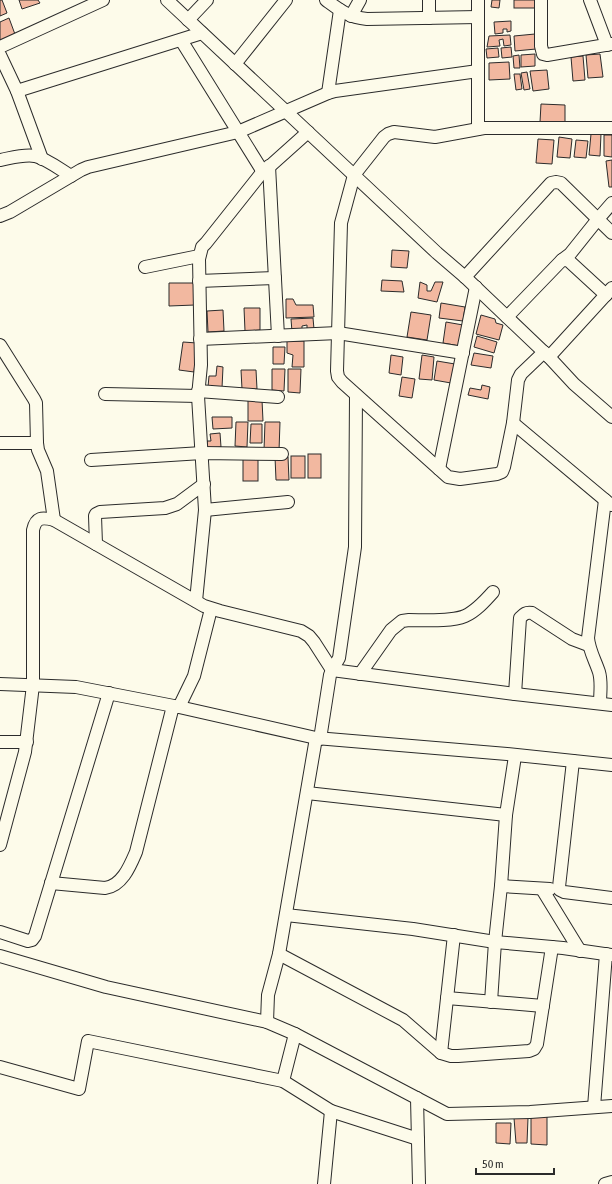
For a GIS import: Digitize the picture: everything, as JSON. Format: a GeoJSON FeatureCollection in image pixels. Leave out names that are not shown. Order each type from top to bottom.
{"type":"FeatureCollection","features":[{"type":"Feature","properties":{"kind":"street"},"geometry":{"type":"LineString","coordinates":[[0,47],[103,0]]}},
{"type":"Feature","properties":{"kind":"street"},"geometry":{"type":"LineString","coordinates":[[167,0],[437,253],[507,316],[547,354],[574,384],[612,417]]}},
{"type":"Feature","properties":{"kind":"street"},"geometry":{"type":"LineString","coordinates":[[188,20],[207,0]]}},
{"type":"Feature","properties":{"kind":"street"},"geometry":{"type":"LineString","coordinates":[[235,64],[286,0]]}},
{"type":"Feature","properties":{"kind":"street"},"geometry":{"type":"LineString","coordinates":[[326,0],[351,16],[367,19],[478,17]]}},
{"type":"Feature","properties":{"kind":"street"},"geometry":{"type":"LineString","coordinates":[[351,16],[360,0]]}},
{"type":"Feature","properties":{"kind":"street"},"geometry":{"type":"LineString","coordinates":[[429,0],[429,18]]}},
{"type":"Feature","properties":{"kind":"street"},"geometry":{"type":"LineString","coordinates":[[478,0],[478,129]]}},
{"type":"Feature","properties":{"kind":"street"},"geometry":{"type":"LineString","coordinates":[[541,0],[541,46],[543,54],[546,55],[610,44],[590,0]]}},
{"type":"Feature","properties":{"kind":"street"},"geometry":{"type":"LineString","coordinates":[[328,93],[340,10]]}},
{"type":"Feature","properties":{"kind":"street"},"geometry":{"type":"LineString","coordinates":[[16,90],[202,33]]}},
{"type":"Feature","properties":{"kind":"street"},"geometry":{"type":"LineString","coordinates":[[181,40],[238,132],[266,169],[278,336]]}},
{"type":"Feature","properties":{"kind":"street"},"geometry":{"type":"LineString","coordinates":[[0,55],[16,90],[42,159]]}},
{"type":"Feature","properties":{"kind":"street"},"geometry":{"type":"LineString","coordinates":[[0,216],[10,212],[88,167],[238,132],[328,93],[478,71]]}},
{"type":"Feature","properties":{"kind":"street"},"geometry":{"type":"LineString","coordinates":[[562,260],[569,261],[609,292],[547,354],[521,374],[518,380],[512,423],[502,472],[498,474],[460,479],[448,477],[356,395],[338,377],[340,228],[354,175],[388,134],[400,132],[435,138],[484,128],[612,128]]}},
{"type":"Feature","properties":{"kind":"street"},"geometry":{"type":"LineString","coordinates":[[196,601],[205,510],[198,394],[201,365],[199,256],[202,247],[266,169],[308,132]]}},
{"type":"Feature","properties":{"kind":"street"},"geometry":{"type":"LineString","coordinates":[[0,160],[34,156],[71,176]]}},
{"type":"Feature","properties":{"kind":"street"},"geometry":{"type":"LineString","coordinates":[[465,277],[551,183],[561,183],[612,233]]}},
{"type":"Feature","properties":{"kind":"street"},"geometry":{"type":"LineString","coordinates":[[507,316],[562,260],[570,254],[612,204]]}},
{"type":"Feature","properties":{"kind":"street"},"geometry":{"type":"LineString","coordinates":[[144,267],[199,256]]}},
{"type":"Feature","properties":{"kind":"street"},"geometry":{"type":"LineString","coordinates":[[199,281],[275,278]]}},
{"type":"Feature","properties":{"kind":"street"},"geometry":{"type":"LineString","coordinates":[[439,469],[476,287]]}},
{"type":"Feature","properties":{"kind":"street"},"geometry":{"type":"LineString","coordinates":[[200,339],[338,333],[463,353]]}},
{"type":"Feature","properties":{"kind":"street"},"geometry":{"type":"LineString","coordinates":[[0,345],[34,399],[36,407],[38,450],[46,471],[54,520]]}},
{"type":"Feature","properties":{"kind":"street"},"geometry":{"type":"LineString","coordinates":[[105,394],[198,394],[278,397]]}},
{"type":"Feature","properties":{"kind":"street"},"geometry":{"type":"LineString","coordinates":[[268,1022],[268,995],[279,954],[306,793],[332,670],[339,658],[354,557],[356,395]]}},
{"type":"Feature","properties":{"kind":"street"},"geometry":{"type":"LineString","coordinates":[[0,845],[24,760],[27,742],[33,685],[33,530],[34,524],[38,520],[45,518],[54,520],[211,609],[301,631],[309,636],[314,642],[332,670],[606,704],[599,673],[588,645],[588,638],[608,503],[512,423]]}},
{"type":"Feature","properties":{"kind":"street"},"geometry":{"type":"LineString","coordinates":[[0,443],[37,443]]}},
{"type":"Feature","properties":{"kind":"street"},"geometry":{"type":"LineString","coordinates":[[91,460],[202,453],[282,454]]}},
{"type":"Feature","properties":{"kind":"street"},"geometry":{"type":"LineString","coordinates":[[96,544],[96,514],[100,512],[172,507],[204,484]]}},
{"type":"Feature","properties":{"kind":"street"},"geometry":{"type":"LineString","coordinates":[[205,510],[288,502]]}},
{"type":"Feature","properties":{"kind":"street"},"geometry":{"type":"LineString","coordinates":[[360,674],[391,630],[402,621],[456,619],[469,614],[481,605],[493,592]]}},
{"type":"Feature","properties":{"kind":"street"},"geometry":{"type":"LineString","coordinates":[[51,883],[110,888],[116,885],[130,866],[136,852],[176,707],[194,676],[211,609]]}},
{"type":"Feature","properties":{"kind":"street"},"geometry":{"type":"LineString","coordinates":[[516,694],[520,618],[524,614],[532,613],[572,640],[588,645]]}},
{"type":"Feature","properties":{"kind":"street"},"geometry":{"type":"LineString","coordinates":[[0,684],[76,687],[318,738],[612,765]]}},
{"type":"Feature","properties":{"kind":"street"},"geometry":{"type":"LineString","coordinates":[[0,932],[28,941],[32,940],[35,936],[110,693]]}},
{"type":"Feature","properties":{"kind":"street"},"geometry":{"type":"LineString","coordinates":[[0,742],[27,742]]}},
{"type":"Feature","properties":{"kind":"street"},"geometry":{"type":"LineString","coordinates":[[491,1002],[506,815],[515,756]]}},
{"type":"Feature","properties":{"kind":"street"},"geometry":{"type":"LineString","coordinates":[[560,890],[559,887],[573,761]]}},
{"type":"Feature","properties":{"kind":"street"},"geometry":{"type":"LineString","coordinates":[[306,793],[506,815]]}},
{"type":"Feature","properties":{"kind":"street"},"geometry":{"type":"LineString","coordinates":[[501,886],[560,890],[568,893],[612,898]]}},
{"type":"Feature","properties":{"kind":"street"},"geometry":{"type":"LineString","coordinates":[[542,889],[580,950]]}},
{"type":"Feature","properties":{"kind":"street"},"geometry":{"type":"LineString","coordinates":[[286,915],[413,929],[495,942],[580,950],[609,955],[594,1107]]}},
{"type":"Feature","properties":{"kind":"street"},"geometry":{"type":"LineString","coordinates":[[441,1052],[454,935]]}},
{"type":"Feature","properties":{"kind":"street"},"geometry":{"type":"LineString","coordinates":[[279,954],[403,1020],[441,1052],[451,1056],[458,1056],[529,1051],[534,1049],[537,1044],[552,947]]}},
{"type":"Feature","properties":{"kind":"street"},"geometry":{"type":"LineString","coordinates":[[0,956],[106,987],[268,1022],[295,1034],[447,1114],[530,1112],[612,1106]]}},
{"type":"Feature","properties":{"kind":"street"},"geometry":{"type":"LineString","coordinates":[[447,998],[543,1006]]}},
{"type":"Feature","properties":{"kind":"street"},"geometry":{"type":"LineString","coordinates":[[283,1081],[295,1034]]}},
{"type":"Feature","properties":{"kind":"street"},"geometry":{"type":"LineString","coordinates":[[0,1067],[79,1089],[88,1041],[283,1081],[331,1111],[418,1139]]}},
{"type":"Feature","properties":{"kind":"street"},"geometry":{"type":"LineString","coordinates":[[417,1098],[419,1184]]}},
{"type":"Feature","properties":{"kind":"street"},"geometry":{"type":"LineString","coordinates":[[324,1184],[331,1111]]}},
{"type":"Feature","properties":{"kind":"street"},"geometry":{"type":"LineString","coordinates":[[606,1184],[612,1182]]}},
{"type":"Feature","properties":{"kind":"building"},"geometry":{"type":"Polygon","coordinates":[[[0,0],[2,0],[7,13],[0,16],[0,0]]]}},
{"type":"Feature","properties":{"kind":"building"},"geometry":{"type":"Polygon","coordinates":[[[19,0],[38,0],[40,3],[22,9],[19,0]]]}},
{"type":"Feature","properties":{"kind":"building"},"geometry":{"type":"Polygon","coordinates":[[[492,0],[500,0],[499,8],[491,7],[492,0]]]}},
{"type":"Feature","properties":{"kind":"building"},"geometry":{"type":"Polygon","coordinates":[[[514,0],[538,0],[538,8],[514,8],[514,0]]]}},
{"type":"Feature","properties":{"kind":"building"},"geometry":{"type":"Polygon","coordinates":[[[9,18],[16,37],[0,43],[0,22],[9,18]]]}},
{"type":"Feature","properties":{"kind":"building"},"geometry":{"type":"Polygon","coordinates":[[[511,21],[511,31],[507,32],[507,29],[503,29],[503,33],[495,34],[494,22],[511,21]]]}},
{"type":"Feature","properties":{"kind":"building"},"geometry":{"type":"Polygon","coordinates":[[[535,34],[536,49],[515,51],[514,36],[535,34]]]}},
{"type":"Feature","properties":{"kind":"building"},"geometry":{"type":"Polygon","coordinates":[[[510,35],[511,45],[504,46],[503,39],[499,40],[500,46],[487,47],[489,36],[510,35]]]}},
{"type":"Feature","properties":{"kind":"building"},"geometry":{"type":"Polygon","coordinates":[[[511,47],[512,57],[502,58],[501,48],[511,47]]]}},
{"type":"Feature","properties":{"kind":"building"},"geometry":{"type":"Polygon","coordinates":[[[498,48],[499,57],[487,58],[486,49],[498,48]]]}},
{"type":"Feature","properties":{"kind":"building"},"geometry":{"type":"Polygon","coordinates":[[[535,54],[535,66],[521,67],[521,55],[535,54]]]}},
{"type":"Feature","properties":{"kind":"building"},"geometry":{"type":"Polygon","coordinates":[[[600,54],[603,77],[588,78],[586,55],[600,54]]]}},
{"type":"Feature","properties":{"kind":"building"},"geometry":{"type":"Polygon","coordinates":[[[519,55],[520,68],[514,68],[513,56],[519,55]]]}},
{"type":"Feature","properties":{"kind":"building"},"geometry":{"type":"Polygon","coordinates":[[[583,56],[585,80],[573,81],[571,57],[583,56]]]}},
{"type":"Feature","properties":{"kind":"building"},"geometry":{"type":"Polygon","coordinates":[[[509,62],[510,79],[489,80],[489,63],[509,62]]]}},
{"type":"Feature","properties":{"kind":"building"},"geometry":{"type":"Polygon","coordinates":[[[547,70],[549,89],[533,91],[530,71],[547,70]]]}},
{"type":"Feature","properties":{"kind":"building"},"geometry":{"type":"Polygon","coordinates":[[[527,72],[530,89],[524,90],[521,73],[527,72]]]}},
{"type":"Feature","properties":{"kind":"building"},"geometry":{"type":"Polygon","coordinates":[[[514,74],[520,74],[522,89],[516,90],[514,74]]]}},
{"type":"Feature","properties":{"kind":"building"},"geometry":{"type":"Polygon","coordinates":[[[541,104],[565,105],[565,122],[540,122],[541,104]]]}},
{"type":"Feature","properties":{"kind":"building"},"geometry":{"type":"Polygon","coordinates":[[[591,134],[601,134],[600,156],[589,155],[591,134]]]}},
{"type":"Feature","properties":{"kind":"building"},"geometry":{"type":"Polygon","coordinates":[[[604,135],[612,135],[612,157],[604,156],[604,135]]]}},
{"type":"Feature","properties":{"kind":"building"},"geometry":{"type":"Polygon","coordinates":[[[559,137],[572,139],[570,158],[557,157],[559,137]]]}},
{"type":"Feature","properties":{"kind":"building"},"geometry":{"type":"Polygon","coordinates":[[[538,139],[554,140],[552,164],[536,163],[538,139]]]}},
{"type":"Feature","properties":{"kind":"building"},"geometry":{"type":"Polygon","coordinates":[[[576,140],[588,141],[586,158],[574,157],[576,140]]]}},
{"type":"Feature","properties":{"kind":"building"},"geometry":{"type":"Polygon","coordinates":[[[612,160],[612,187],[609,187],[606,161],[612,160]]]}},
{"type":"Feature","properties":{"kind":"building"},"geometry":{"type":"Polygon","coordinates":[[[392,250],[409,251],[407,268],[391,267],[392,250]]]}},
{"type":"Feature","properties":{"kind":"building"},"geometry":{"type":"Polygon","coordinates":[[[382,280],[402,281],[404,292],[381,291],[382,280]]]}},
{"type":"Feature","properties":{"kind":"building"},"geometry":{"type":"Polygon","coordinates":[[[420,282],[427,285],[427,291],[431,291],[435,282],[443,282],[437,302],[418,298],[420,282]]]}},
{"type":"Feature","properties":{"kind":"building"},"geometry":{"type":"Polygon","coordinates":[[[169,283],[194,283],[195,305],[169,306],[169,283]]]}},
{"type":"Feature","properties":{"kind":"building"},"geometry":{"type":"Polygon","coordinates":[[[286,299],[293,299],[296,305],[313,305],[314,317],[286,318],[286,299]]]}},
{"type":"Feature","properties":{"kind":"building"},"geometry":{"type":"Polygon","coordinates":[[[441,303],[465,307],[463,321],[439,318],[441,303]]]}},
{"type":"Feature","properties":{"kind":"building"},"geometry":{"type":"Polygon","coordinates":[[[244,308],[260,308],[260,330],[245,331],[244,308]]]}},
{"type":"Feature","properties":{"kind":"building"},"geometry":{"type":"Polygon","coordinates":[[[223,310],[224,331],[208,332],[207,311],[223,310]]]}},
{"type":"Feature","properties":{"kind":"building"},"geometry":{"type":"Polygon","coordinates":[[[411,312],[431,315],[427,340],[407,337],[411,312]]]}},
{"type":"Feature","properties":{"kind":"building"},"geometry":{"type":"Polygon","coordinates":[[[481,315],[495,319],[496,323],[503,325],[499,340],[476,334],[481,315]]]}},
{"type":"Feature","properties":{"kind":"building"},"geometry":{"type":"Polygon","coordinates":[[[313,318],[314,329],[307,330],[307,325],[302,326],[302,331],[292,332],[291,319],[313,318]]]}},
{"type":"Feature","properties":{"kind":"building"},"geometry":{"type":"Polygon","coordinates":[[[446,322],[463,325],[460,346],[443,343],[446,322]]]}},
{"type":"Feature","properties":{"kind":"building"},"geometry":{"type":"Polygon","coordinates":[[[477,336],[497,342],[494,353],[474,347],[477,336]]]}},
{"type":"Feature","properties":{"kind":"building"},"geometry":{"type":"Polygon","coordinates":[[[287,341],[304,341],[304,367],[292,367],[293,355],[287,353],[287,341]]]}},
{"type":"Feature","properties":{"kind":"building"},"geometry":{"type":"Polygon","coordinates":[[[183,342],[197,343],[194,372],[179,370],[183,342]]]}},
{"type":"Feature","properties":{"kind":"building"},"geometry":{"type":"Polygon","coordinates":[[[273,347],[285,347],[284,364],[273,364],[273,347]]]}},
{"type":"Feature","properties":{"kind":"building"},"geometry":{"type":"Polygon","coordinates":[[[474,353],[493,356],[491,368],[471,365],[474,353]]]}},
{"type":"Feature","properties":{"kind":"building"},"geometry":{"type":"Polygon","coordinates":[[[391,355],[403,357],[401,375],[389,373],[391,355]]]}},
{"type":"Feature","properties":{"kind":"building"},"geometry":{"type":"Polygon","coordinates":[[[422,355],[434,357],[432,380],[419,379],[422,355]]]}},
{"type":"Feature","properties":{"kind":"building"},"geometry":{"type":"Polygon","coordinates":[[[437,361],[455,364],[451,383],[434,380],[437,361]]]}},
{"type":"Feature","properties":{"kind":"building"},"geometry":{"type":"Polygon","coordinates":[[[217,366],[223,367],[222,388],[208,387],[209,376],[216,376],[217,366]]]}},
{"type":"Feature","properties":{"kind":"building"},"geometry":{"type":"Polygon","coordinates":[[[272,369],[285,369],[284,391],[272,390],[272,369]]]}},
{"type":"Feature","properties":{"kind":"building"},"geometry":{"type":"Polygon","coordinates":[[[288,369],[301,369],[300,393],[288,392],[288,369]]]}},
{"type":"Feature","properties":{"kind":"building"},"geometry":{"type":"Polygon","coordinates":[[[241,370],[256,370],[257,389],[242,389],[241,370]]]}},
{"type":"Feature","properties":{"kind":"building"},"geometry":{"type":"Polygon","coordinates":[[[402,377],[415,379],[412,398],[399,396],[402,377]]]}},
{"type":"Feature","properties":{"kind":"building"},"geometry":{"type":"Polygon","coordinates":[[[482,385],[490,387],[488,399],[468,395],[470,388],[481,390],[482,385]]]}},
{"type":"Feature","properties":{"kind":"building"},"geometry":{"type":"Polygon","coordinates":[[[248,400],[262,400],[263,421],[248,421],[248,400]]]}},
{"type":"Feature","properties":{"kind":"building"},"geometry":{"type":"Polygon","coordinates":[[[212,417],[232,417],[232,428],[213,429],[212,417]]]}},
{"type":"Feature","properties":{"kind":"building"},"geometry":{"type":"Polygon","coordinates":[[[236,422],[248,422],[247,447],[235,446],[236,422]]]}},
{"type":"Feature","properties":{"kind":"building"},"geometry":{"type":"Polygon","coordinates":[[[265,422],[280,422],[279,451],[264,450],[265,422]]]}},
{"type":"Feature","properties":{"kind":"building"},"geometry":{"type":"Polygon","coordinates":[[[251,424],[262,424],[262,443],[250,443],[251,424]]]}},
{"type":"Feature","properties":{"kind":"building"},"geometry":{"type":"Polygon","coordinates":[[[220,433],[221,447],[207,448],[207,441],[211,441],[210,434],[220,433]]]}},
{"type":"Feature","properties":{"kind":"building"},"geometry":{"type":"Polygon","coordinates":[[[308,454],[321,454],[321,478],[308,478],[308,454]]]}},
{"type":"Feature","properties":{"kind":"building"},"geometry":{"type":"Polygon","coordinates":[[[291,456],[305,456],[305,478],[291,478],[291,456]]]}},
{"type":"Feature","properties":{"kind":"building"},"geometry":{"type":"Polygon","coordinates":[[[275,457],[288,457],[289,480],[276,480],[275,457]]]}},
{"type":"Feature","properties":{"kind":"building"},"geometry":{"type":"Polygon","coordinates":[[[243,459],[258,459],[258,481],[243,481],[243,459]]]}},
{"type":"Feature","properties":{"kind":"building"},"geometry":{"type":"Polygon","coordinates":[[[547,1116],[547,1145],[531,1144],[531,1117],[547,1116]]]}},
{"type":"Feature","properties":{"kind":"building"},"geometry":{"type":"Polygon","coordinates":[[[514,1118],[528,1118],[527,1143],[516,1143],[514,1118]]]}},
{"type":"Feature","properties":{"kind":"building"},"geometry":{"type":"Polygon","coordinates":[[[496,1123],[511,1123],[510,1144],[496,1143],[496,1123]]]}}]}
